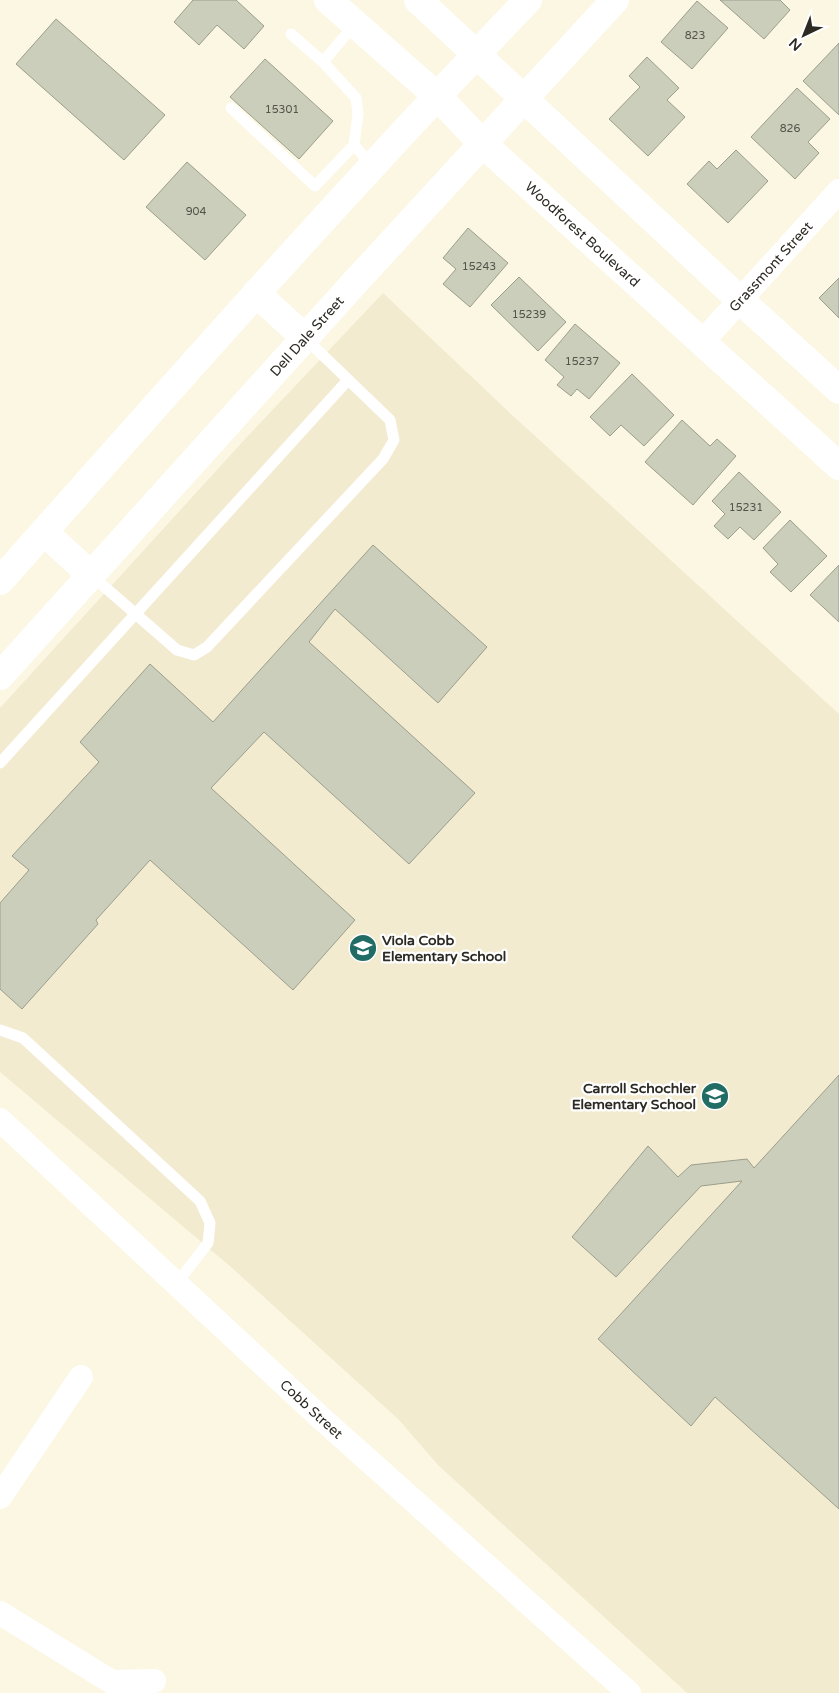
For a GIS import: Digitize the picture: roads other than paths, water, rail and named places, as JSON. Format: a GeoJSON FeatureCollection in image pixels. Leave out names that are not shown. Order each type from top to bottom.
{"type":"FeatureCollection","features":[{"type":"Feature","properties":{"kind":"main road","name":"Woodforest Boulevard"},"geometry":{"type":"LineString","coordinates":[[328,0],[437,96],[483,144],[839,466]]}},
{"type":"Feature","properties":{"kind":"main road"},"geometry":{"type":"LineString","coordinates":[[418,0],[839,390]]}},
{"type":"Feature","properties":{"kind":"main road"},"geometry":{"type":"LineString","coordinates":[[0,581],[256,293],[528,0]]}},
{"type":"Feature","properties":{"kind":"main road","name":"Dell Dale Street"},"geometry":{"type":"LineString","coordinates":[[0,676],[305,338],[615,0]]}},
{"type":"Feature","properties":{"kind":"main road"},"geometry":{"type":"LineString","coordinates":[[256,293],[305,338]]}},
{"type":"Feature","properties":{"kind":"main road"},"geometry":{"type":"LineString","coordinates":[[44,532],[91,574]]}},
{"type":"Feature","properties":{"kind":"street","name":"Grassmont Street"},"geometry":{"type":"LineString","coordinates":[[702,342],[839,191]]}},
{"type":"Feature","properties":{"kind":"street","name":"Cobb Street"},"geometry":{"type":"LineString","coordinates":[[0,1120],[321,1418],[629,1693]]}},
{"type":"Feature","properties":{"kind":"street"},"geometry":{"type":"LineString","coordinates":[[0,1497],[81,1377]]}},
{"type":"Feature","properties":{"kind":"street"},"geometry":{"type":"LineString","coordinates":[[0,1613],[112,1682],[154,1681]]}},
{"type":"Feature","properties":{"kind":"lane"},"geometry":{"type":"LineString","coordinates":[[323,62],[355,24]]}},
{"type":"Feature","properties":{"kind":"lane"},"geometry":{"type":"LineString","coordinates":[[230,108],[315,186],[354,145],[358,114],[356,98],[323,62],[291,34]]}},
{"type":"Feature","properties":{"kind":"lane"},"geometry":{"type":"LineString","coordinates":[[354,145],[372,166]]}},
{"type":"Feature","properties":{"kind":"lane"},"geometry":{"type":"LineString","coordinates":[[91,574],[176,650],[194,655],[207,647],[383,459],[394,440],[390,420],[305,338]]}},
{"type":"Feature","properties":{"kind":"lane"},"geometry":{"type":"LineString","coordinates":[[0,763],[348,380]]}},
{"type":"Feature","properties":{"kind":"lane"},"geometry":{"type":"LineString","coordinates":[[0,1030],[23,1038],[200,1200],[210,1223],[208,1243],[177,1283]]}},
{"type":"Feature","properties":{"kind":"place","name":"Viola Cobb Elementary School"},"geometry":{"type":"Point","coordinates":[363,948]}},
{"type":"Feature","properties":{"kind":"place","name":"Carroll Schochler Elementary School"},"geometry":{"type":"Point","coordinates":[715,1096]}}]}
